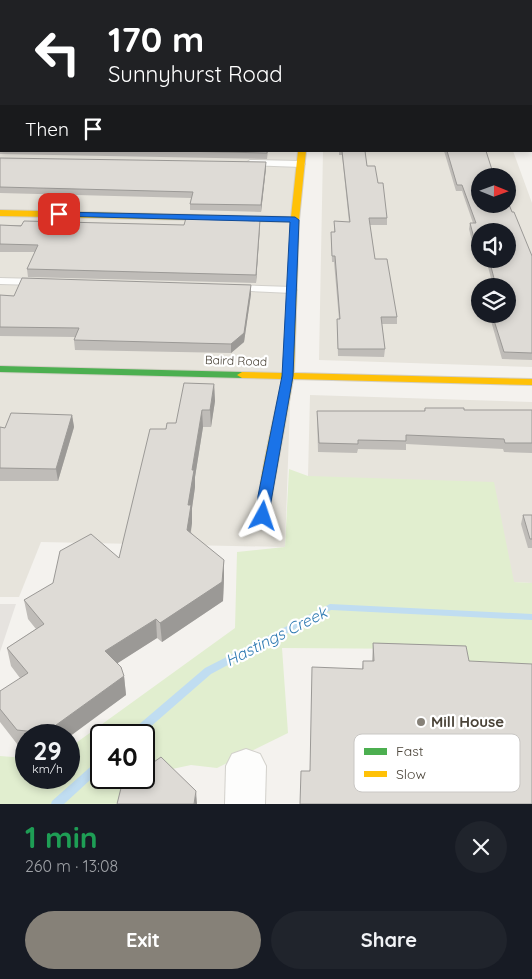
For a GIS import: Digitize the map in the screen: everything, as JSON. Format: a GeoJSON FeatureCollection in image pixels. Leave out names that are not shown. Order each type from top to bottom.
{"type":"FeatureCollection","features":[{"type":"Feature","properties":{"kind":"street"},"geometry":{"type":"LineString","coordinates":[[263,516],[265,496],[288,376],[295,220],[302,152]]}},
{"type":"Feature","properties":{"kind":"street"},"geometry":{"type":"LineString","coordinates":[[0,213],[295,220]]}},
{"type":"Feature","properties":{"kind":"street","name":"Baird Road"},"geometry":{"type":"LineString","coordinates":[[0,369],[532,382]]}},
{"type":"Feature","properties":{"kind":"lane"},"geometry":{"type":"LineString","coordinates":[[243,163],[301,164]]}},
{"type":"Feature","properties":{"kind":"lane"},"geometry":{"type":"LineString","coordinates":[[0,281],[49,283]]}},
{"type":"Feature","properties":{"kind":"lane"},"geometry":{"type":"LineString","coordinates":[[224,288],[292,290]]}},
{"type":"Feature","properties":{"kind":"shaded area"},"geometry":{"type":"Polygon","coordinates":[[[0,152],[299,152],[285,547],[41,542],[19,597],[0,597],[0,152]]]}},
{"type":"Feature","properties":{"kind":"shaded area"},"geometry":{"type":"Polygon","coordinates":[[[323,152],[513,152],[532,203],[532,367],[319,360],[323,152]]]}},
{"type":"Feature","properties":{"kind":"shaded area"},"geometry":{"type":"Polygon","coordinates":[[[310,395],[532,402],[532,583],[514,582],[308,476],[310,395]]]}},
{"type":"Feature","properties":{"kind":"shaded area"},"geometry":{"type":"Polygon","coordinates":[[[0,604],[16,604],[0,652],[0,604]]]}},
{"type":"Feature","properties":{"kind":"green space"},"geometry":{"type":"Polygon","coordinates":[[[289,469],[308,476],[494,482],[514,582],[532,583],[532,671],[485,668],[430,649],[282,648],[288,733],[217,768],[191,765],[155,773],[155,724],[102,724],[235,628],[237,552],[285,547],[289,469]]]}},
{"type":"Feature","properties":{"kind":"green space"},"geometry":{"type":"Polygon","coordinates":[[[90,733],[90,789],[129,789],[116,804],[0,804],[0,756],[15,757],[15,789],[80,789],[80,740],[90,733]]]}},
{"type":"Feature","properties":{"kind":"building"},"geometry":{"type":"Polygon","coordinates":[[[222,152],[267,152],[267,153],[222,152]]]}},
{"type":"Feature","properties":{"kind":"building"},"geometry":{"type":"Polygon","coordinates":[[[342,152],[365,152],[367,166],[375,166],[378,183],[383,183],[387,218],[369,218],[375,259],[387,259],[397,317],[381,317],[385,349],[338,349],[337,319],[340,319],[335,256],[332,256],[331,232],[335,232],[334,221],[350,222],[342,152]]]}},
{"type":"Feature","properties":{"kind":"building"},"geometry":{"type":"Polygon","coordinates":[[[447,152],[486,152],[491,168],[471,168],[471,209],[462,185],[457,185],[447,152]]]}},
{"type":"Feature","properties":{"kind":"building"},"geometry":{"type":"Polygon","coordinates":[[[0,158],[266,162],[261,205],[190,204],[193,192],[0,187],[0,158]]]}},
{"type":"Feature","properties":{"kind":"building"},"geometry":{"type":"Polygon","coordinates":[[[472,213],[514,213],[532,256],[532,353],[504,352],[495,323],[516,323],[516,278],[494,278],[491,268],[516,268],[516,223],[476,223],[472,213]]]}},
{"type":"Feature","properties":{"kind":"building"},"geometry":{"type":"Polygon","coordinates":[[[186,218],[260,220],[256,275],[27,269],[38,245],[0,244],[0,225],[21,226],[24,221],[184,225],[186,218]]]}},
{"type":"Feature","properties":{"kind":"building"},"geometry":{"type":"Polygon","coordinates":[[[22,278],[251,285],[244,333],[231,344],[74,340],[79,328],[0,327],[0,295],[14,296],[22,278]]]}},
{"type":"Feature","properties":{"kind":"building"},"geometry":{"type":"Polygon","coordinates":[[[184,383],[214,384],[210,410],[202,410],[192,470],[194,470],[188,505],[191,505],[187,530],[224,560],[222,582],[160,623],[156,619],[105,651],[121,667],[124,676],[57,724],[15,724],[15,728],[0,709],[0,691],[28,673],[7,648],[44,624],[24,600],[53,583],[60,551],[91,534],[119,558],[150,429],[166,429],[167,423],[176,423],[184,383]]]}},
{"type":"Feature","properties":{"kind":"building"},"geometry":{"type":"Polygon","coordinates":[[[425,408],[532,410],[532,443],[505,443],[504,439],[406,435],[406,441],[358,440],[358,444],[319,443],[317,411],[425,411],[425,408]]]}},
{"type":"Feature","properties":{"kind":"building"},"geometry":{"type":"Polygon","coordinates":[[[11,413],[72,415],[56,469],[0,468],[0,427],[5,428],[11,413]]]}},
{"type":"Feature","properties":{"kind":"building"},"geometry":{"type":"Polygon","coordinates":[[[523,515],[532,515],[532,539],[530,539],[523,515]]]}},
{"type":"Feature","properties":{"kind":"building","name":"Mill House"},"geometry":{"type":"Polygon","coordinates":[[[373,643],[466,646],[469,661],[532,664],[532,804],[300,804],[301,771],[310,771],[312,667],[363,669],[363,661],[374,661],[373,643]]]}},
{"type":"Feature","properties":{"kind":"building"},"geometry":{"type":"Polygon","coordinates":[[[161,757],[196,791],[194,804],[117,804],[121,789],[155,789],[155,761],[161,757]]]}},
{"type":"Feature","properties":{"kind":"waterway","name":"Hastings Creek"},"geometry":{"type":"LineString","coordinates":[[147,724],[208,671],[330,607],[532,617]]}},
{"type":"Feature","properties":{"kind":"waterway","name":"Hastings Creek"},"geometry":{"type":"LineString","coordinates":[[56,804],[90,774]]}},
{"type":"Feature","properties":{"kind":"traffic: fast"},"geometry":{"type":"LineString","coordinates":[[0,369],[242,375]]}},
{"type":"Feature","properties":{"kind":"traffic: slow"},"geometry":{"type":"LineString","coordinates":[[263,516],[265,496],[288,376],[295,220],[302,152]]}},
{"type":"Feature","properties":{"kind":"traffic: slow"},"geometry":{"type":"LineString","coordinates":[[0,213],[295,220]]}},
{"type":"Feature","properties":{"kind":"traffic: slow"},"geometry":{"type":"LineString","coordinates":[[242,375],[532,382]]}},
{"type":"Feature","properties":{"kind":"place","name":"Mill House"},"geometry":{"type":"Point","coordinates":[421,722]}},
{"type":"Feature","properties":{"kind":"route"},"geometry":{"type":"LineString","coordinates":[[59,214],[295,220],[288,376],[265,496],[263,516]]}}]}
